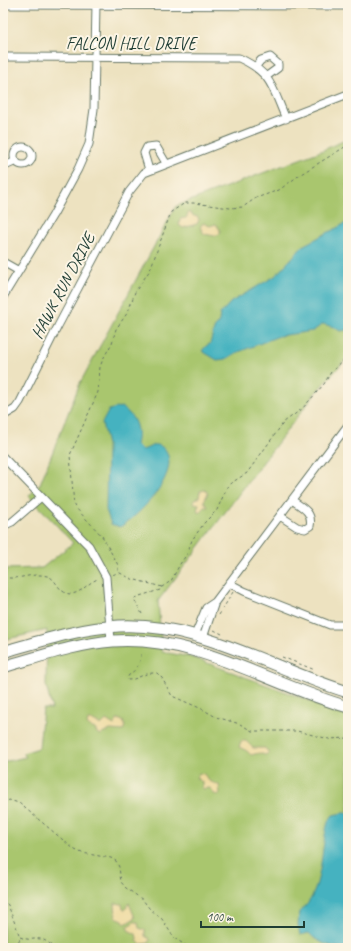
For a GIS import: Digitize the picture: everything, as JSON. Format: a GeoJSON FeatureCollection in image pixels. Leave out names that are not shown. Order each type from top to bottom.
{"type":"FeatureCollection","features":[{"type":"Feature","properties":{"kind":"main road"},"geometry":{"type":"LineString","coordinates":[[3,652],[67,634],[110,627],[156,627],[199,636],[348,692]]}},
{"type":"Feature","properties":{"kind":"main road"},"geometry":{"type":"LineString","coordinates":[[3,667],[67,649],[111,642],[149,642],[192,650],[348,707]]}},
{"type":"Feature","properties":{"kind":"street"},"geometry":{"type":"LineString","coordinates":[[3,297],[62,199],[89,144],[94,109],[95,3]]}},
{"type":"Feature","properties":{"kind":"street"},"geometry":{"type":"LineString","coordinates":[[3,4],[95,3],[348,5]]}},
{"type":"Feature","properties":{"kind":"street","name":"FALCON HILL DRIVE"},"geometry":{"type":"LineString","coordinates":[[3,57],[238,58],[256,66],[266,76],[286,119]]}},
{"type":"Feature","properties":{"kind":"street"},"geometry":{"type":"LineString","coordinates":[[256,66],[265,58],[270,57],[276,60],[278,68],[266,76]]}},
{"type":"Feature","properties":{"kind":"street","name":"HAWK RUN DRIVE"},"geometry":{"type":"LineString","coordinates":[[3,416],[15,409],[20,402],[129,192],[144,173],[166,163],[286,119],[348,94]]}},
{"type":"Feature","properties":{"kind":"street"},"geometry":{"type":"LineString","coordinates":[[149,170],[144,157],[144,149],[146,147],[156,146],[166,163]]}},
{"type":"Feature","properties":{"kind":"street"},"geometry":{"type":"LineString","coordinates":[[3,167],[16,161]]}},
{"type":"Feature","properties":{"kind":"street"},"geometry":{"type":"LineString","coordinates":[[3,262],[19,271]]}},
{"type":"Feature","properties":{"kind":"street"},"geometry":{"type":"LineString","coordinates":[[199,636],[215,602],[232,584],[280,516],[348,425]]}},
{"type":"Feature","properties":{"kind":"street"},"geometry":{"type":"LineString","coordinates":[[3,458],[90,546],[106,577],[111,642]]}},
{"type":"Feature","properties":{"kind":"street"},"geometry":{"type":"LineString","coordinates":[[3,526],[12,522],[41,497]]}},
{"type":"Feature","properties":{"kind":"street"},"geometry":{"type":"LineString","coordinates":[[280,516],[297,527],[304,529],[310,526],[311,519],[309,512],[292,500]]}},
{"type":"Feature","properties":{"kind":"street"},"geometry":{"type":"LineString","coordinates":[[232,584],[330,625],[348,625]]}},
{"type":"Feature","properties":{"kind":"path"},"geometry":{"type":"LineString","coordinates":[[118,572],[118,565],[102,536],[74,506],[70,455],[98,392],[100,367],[103,359],[112,343],[116,329],[128,312],[135,292],[150,270],[171,212],[185,204],[194,203],[230,208],[243,207],[256,198],[279,190],[301,174],[348,145]]}},
{"type":"Feature","properties":{"kind":"path"},"geometry":{"type":"LineString","coordinates":[[142,614],[134,599],[136,597],[155,593],[171,581],[187,554],[192,540],[205,522],[217,510],[228,485],[247,473],[284,422],[302,410],[324,384],[331,372],[348,356]]}},
{"type":"Feature","properties":{"kind":"path"},"geometry":{"type":"LineString","coordinates":[[3,577],[16,578],[40,575],[47,576],[52,578],[63,592],[69,594],[77,592],[94,580],[118,572],[132,579],[162,587]]}},
{"type":"Feature","properties":{"kind":"path"},"geometry":{"type":"LineString","coordinates":[[216,620],[232,594],[232,584]]}},
{"type":"Feature","properties":{"kind":"path"},"geometry":{"type":"LineString","coordinates":[[141,654],[141,661],[128,676],[128,680],[143,674],[157,674],[162,678],[172,696],[216,717],[240,724],[252,732],[297,731],[329,739],[348,738]]}},
{"type":"Feature","properties":{"kind":"path"},"geometry":{"type":"LineString","coordinates":[[3,804],[9,800],[15,800],[75,850],[82,853],[111,858],[116,861],[121,882],[126,888],[143,900],[149,908],[162,919],[174,938],[190,948]]}},
{"type":"Feature","properties":{"kind":"path"},"geometry":{"type":"LineString","coordinates":[[3,899],[8,905],[20,937],[17,948]]}},
{"type":"Feature","properties":{"kind":"path"},"geometry":{"type":"LineString","coordinates":[[20,937],[25,939],[42,938],[55,948]]}},
{"type":"Feature","properties":{"kind":"green space"},"geometry":{"type":"Polygon","coordinates":[[[348,139],[348,357],[316,392],[158,601],[162,652],[191,657],[348,715],[348,948],[3,948],[3,762],[26,757],[23,753],[39,748],[43,709],[52,709],[46,685],[47,630],[3,640],[3,569],[42,568],[73,543],[29,496],[40,484],[80,383],[176,206],[321,151],[348,139]]]}},
{"type":"Feature","properties":{"kind":"sand"},"geometry":{"type":"Polygon","coordinates":[[[189,212],[198,217],[199,220],[197,224],[183,228],[179,225],[180,219],[186,218],[189,212]]]}},
{"type":"Feature","properties":{"kind":"sand"},"geometry":{"type":"Polygon","coordinates":[[[203,223],[210,226],[216,224],[220,230],[220,234],[215,236],[204,234],[200,227],[203,223]]]}},
{"type":"Feature","properties":{"kind":"sand"},"geometry":{"type":"Polygon","coordinates":[[[205,490],[208,493],[204,501],[208,507],[204,507],[199,513],[197,510],[199,504],[194,503],[194,500],[199,497],[200,491],[205,490]]]}},
{"type":"Feature","properties":{"kind":"sand"},"geometry":{"type":"Polygon","coordinates":[[[118,719],[123,721],[125,726],[123,731],[110,730],[100,735],[95,729],[88,726],[87,723],[88,720],[91,720],[101,725],[106,720],[114,725],[118,719]]]}},
{"type":"Feature","properties":{"kind":"sand"},"geometry":{"type":"Polygon","coordinates":[[[241,741],[246,741],[253,748],[265,748],[269,753],[265,755],[259,753],[251,755],[239,747],[241,741]]]}},
{"type":"Feature","properties":{"kind":"sand"},"geometry":{"type":"Polygon","coordinates":[[[199,773],[204,774],[209,781],[219,785],[220,793],[218,795],[214,794],[210,788],[202,789],[202,782],[196,778],[199,773]]]}},
{"type":"Feature","properties":{"kind":"sand"},"geometry":{"type":"Polygon","coordinates":[[[115,903],[122,904],[123,909],[125,910],[129,903],[135,918],[125,924],[123,920],[116,917],[115,903]]]}},
{"type":"Feature","properties":{"kind":"sand"},"geometry":{"type":"Polygon","coordinates":[[[134,922],[138,922],[139,928],[145,930],[145,936],[150,939],[149,943],[141,944],[138,942],[136,934],[128,930],[128,926],[134,922]]]}},
{"type":"Feature","properties":{"kind":"water"},"geometry":{"type":"Polygon","coordinates":[[[348,222],[348,330],[340,331],[334,327],[323,324],[313,331],[279,336],[236,353],[226,359],[217,360],[202,351],[210,344],[214,329],[219,321],[220,314],[231,302],[275,276],[304,245],[348,222]]]}},
{"type":"Feature","properties":{"kind":"water"},"geometry":{"type":"Polygon","coordinates":[[[121,407],[130,414],[137,428],[136,445],[142,450],[153,445],[162,447],[169,458],[168,469],[164,481],[147,504],[128,522],[120,527],[111,524],[106,510],[107,445],[102,423],[109,410],[121,407]]]}},
{"type":"Feature","properties":{"kind":"water"},"geometry":{"type":"Polygon","coordinates":[[[348,813],[348,948],[327,945],[317,940],[309,933],[300,935],[298,925],[299,912],[307,904],[317,883],[328,822],[333,815],[348,813]]]}}]}
